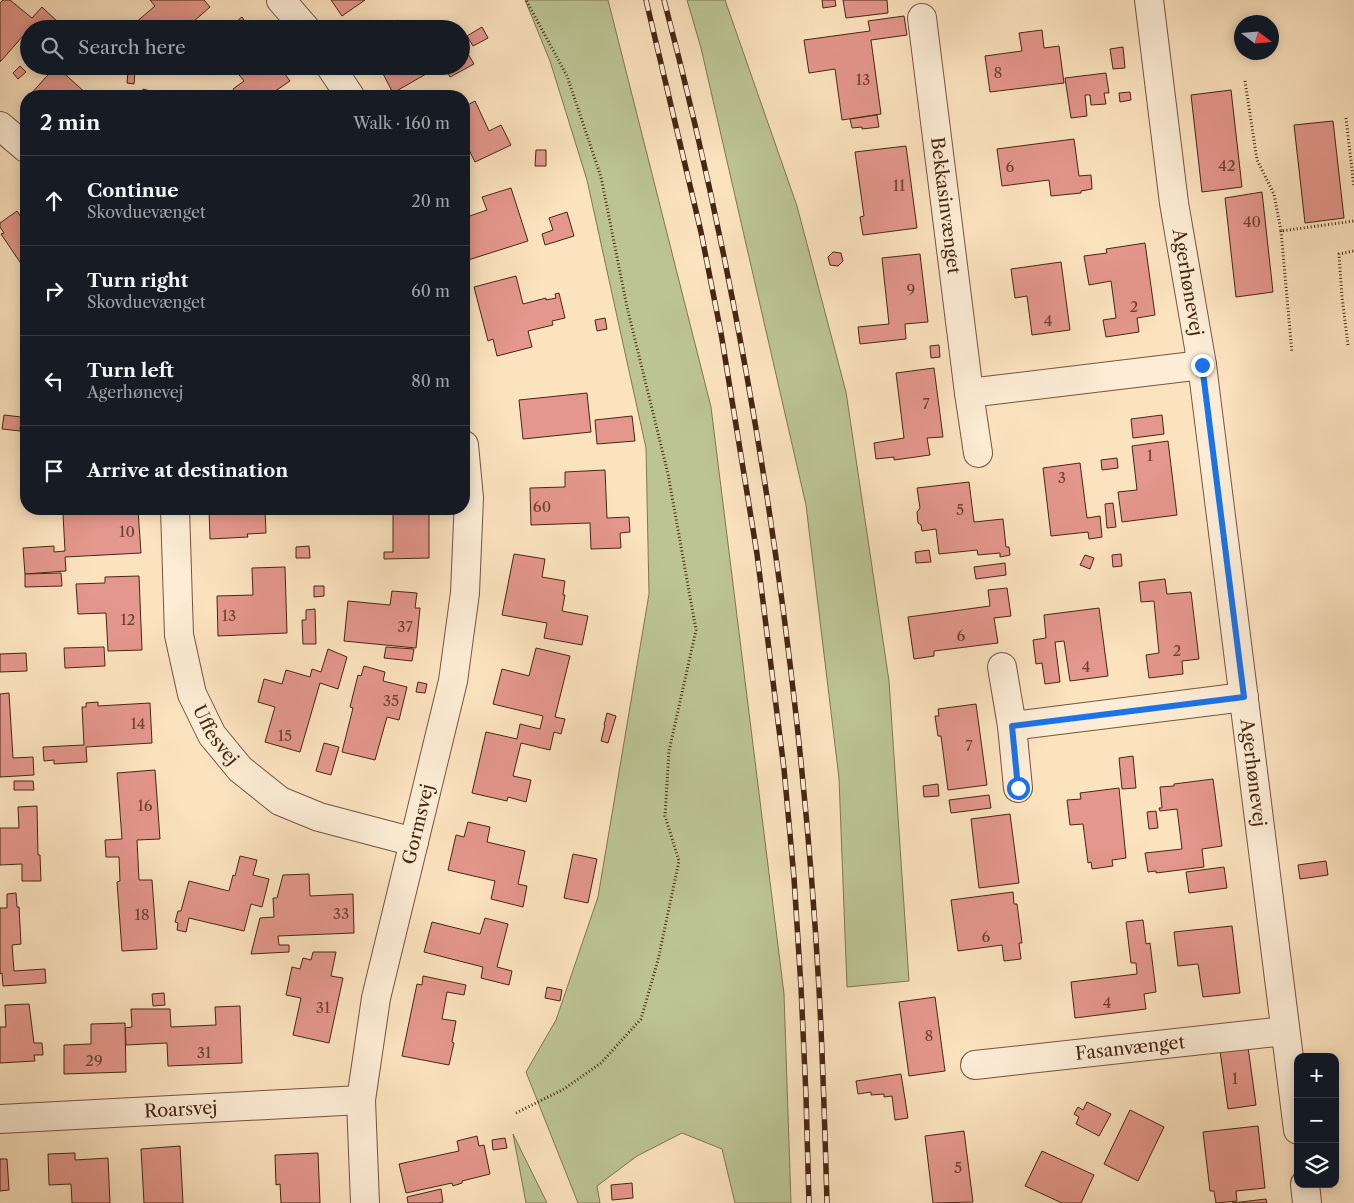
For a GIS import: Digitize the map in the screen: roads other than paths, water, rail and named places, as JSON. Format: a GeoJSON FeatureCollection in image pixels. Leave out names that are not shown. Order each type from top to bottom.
{"type":"FeatureCollection","features":[{"type":"Feature","properties":{"kind":"street"},"geometry":{"type":"LineString","coordinates":[[281,0],[298,20]]}},
{"type":"Feature","properties":{"kind":"street","name":"Agerhønevej"},"geometry":{"type":"LineString","coordinates":[[1149,0],[1174,203],[1202,365],[1294,1100]]}},
{"type":"Feature","properties":{"kind":"street","name":"Bekkasinvænget"},"geometry":{"type":"LineString","coordinates":[[922,18],[978,453]]}},
{"type":"Feature","properties":{"kind":"street"},"geometry":{"type":"LineString","coordinates":[[336,75],[346,90]]}},
{"type":"Feature","properties":{"kind":"street"},"geometry":{"type":"LineString","coordinates":[[0,126],[20,143]]}},
{"type":"Feature","properties":{"kind":"street"},"geometry":{"type":"LineString","coordinates":[[969,393],[1202,365]]}},
{"type":"Feature","properties":{"kind":"street","name":"Uffesvej"},"geometry":{"type":"LineString","coordinates":[[175,515],[179,635],[192,694],[212,735],[240,768],[280,801],[319,817],[414,842]]}},
{"type":"Feature","properties":{"kind":"street","name":"Gormsvej"},"geometry":{"type":"LineString","coordinates":[[365,1203],[361,1100],[376,998],[453,680],[465,593],[468,515]]}},
{"type":"Feature","properties":{"kind":"street"},"geometry":{"type":"LineString","coordinates":[[1002,667],[1012,726],[1018,788]]}},
{"type":"Feature","properties":{"kind":"street"},"geometry":{"type":"LineString","coordinates":[[1012,726],[1244,697]]}},
{"type":"Feature","properties":{"kind":"street","name":"Fasanvænget"},"geometry":{"type":"LineString","coordinates":[[975,1064],[1285,1031]]}},
{"type":"Feature","properties":{"kind":"street","name":"Roarsvej"},"geometry":{"type":"LineString","coordinates":[[0,1119],[361,1100]]}},
{"type":"Feature","properties":{"kind":"street"},"geometry":{"type":"LineString","coordinates":[[1305,1188],[1307,1203]]}},
{"type":"Feature","properties":{"kind":"railway"},"geometry":{"type":"LineString","coordinates":[[646,0],[701,232],[721,333],[757,554],[784,769],[794,878],[801,987],[809,1203]]}},
{"type":"Feature","properties":{"kind":"railway"},"geometry":{"type":"LineString","coordinates":[[664,0],[707,177],[726,266],[759,445],[773,535],[796,715],[815,921],[822,1042],[827,1203]]}}]}
